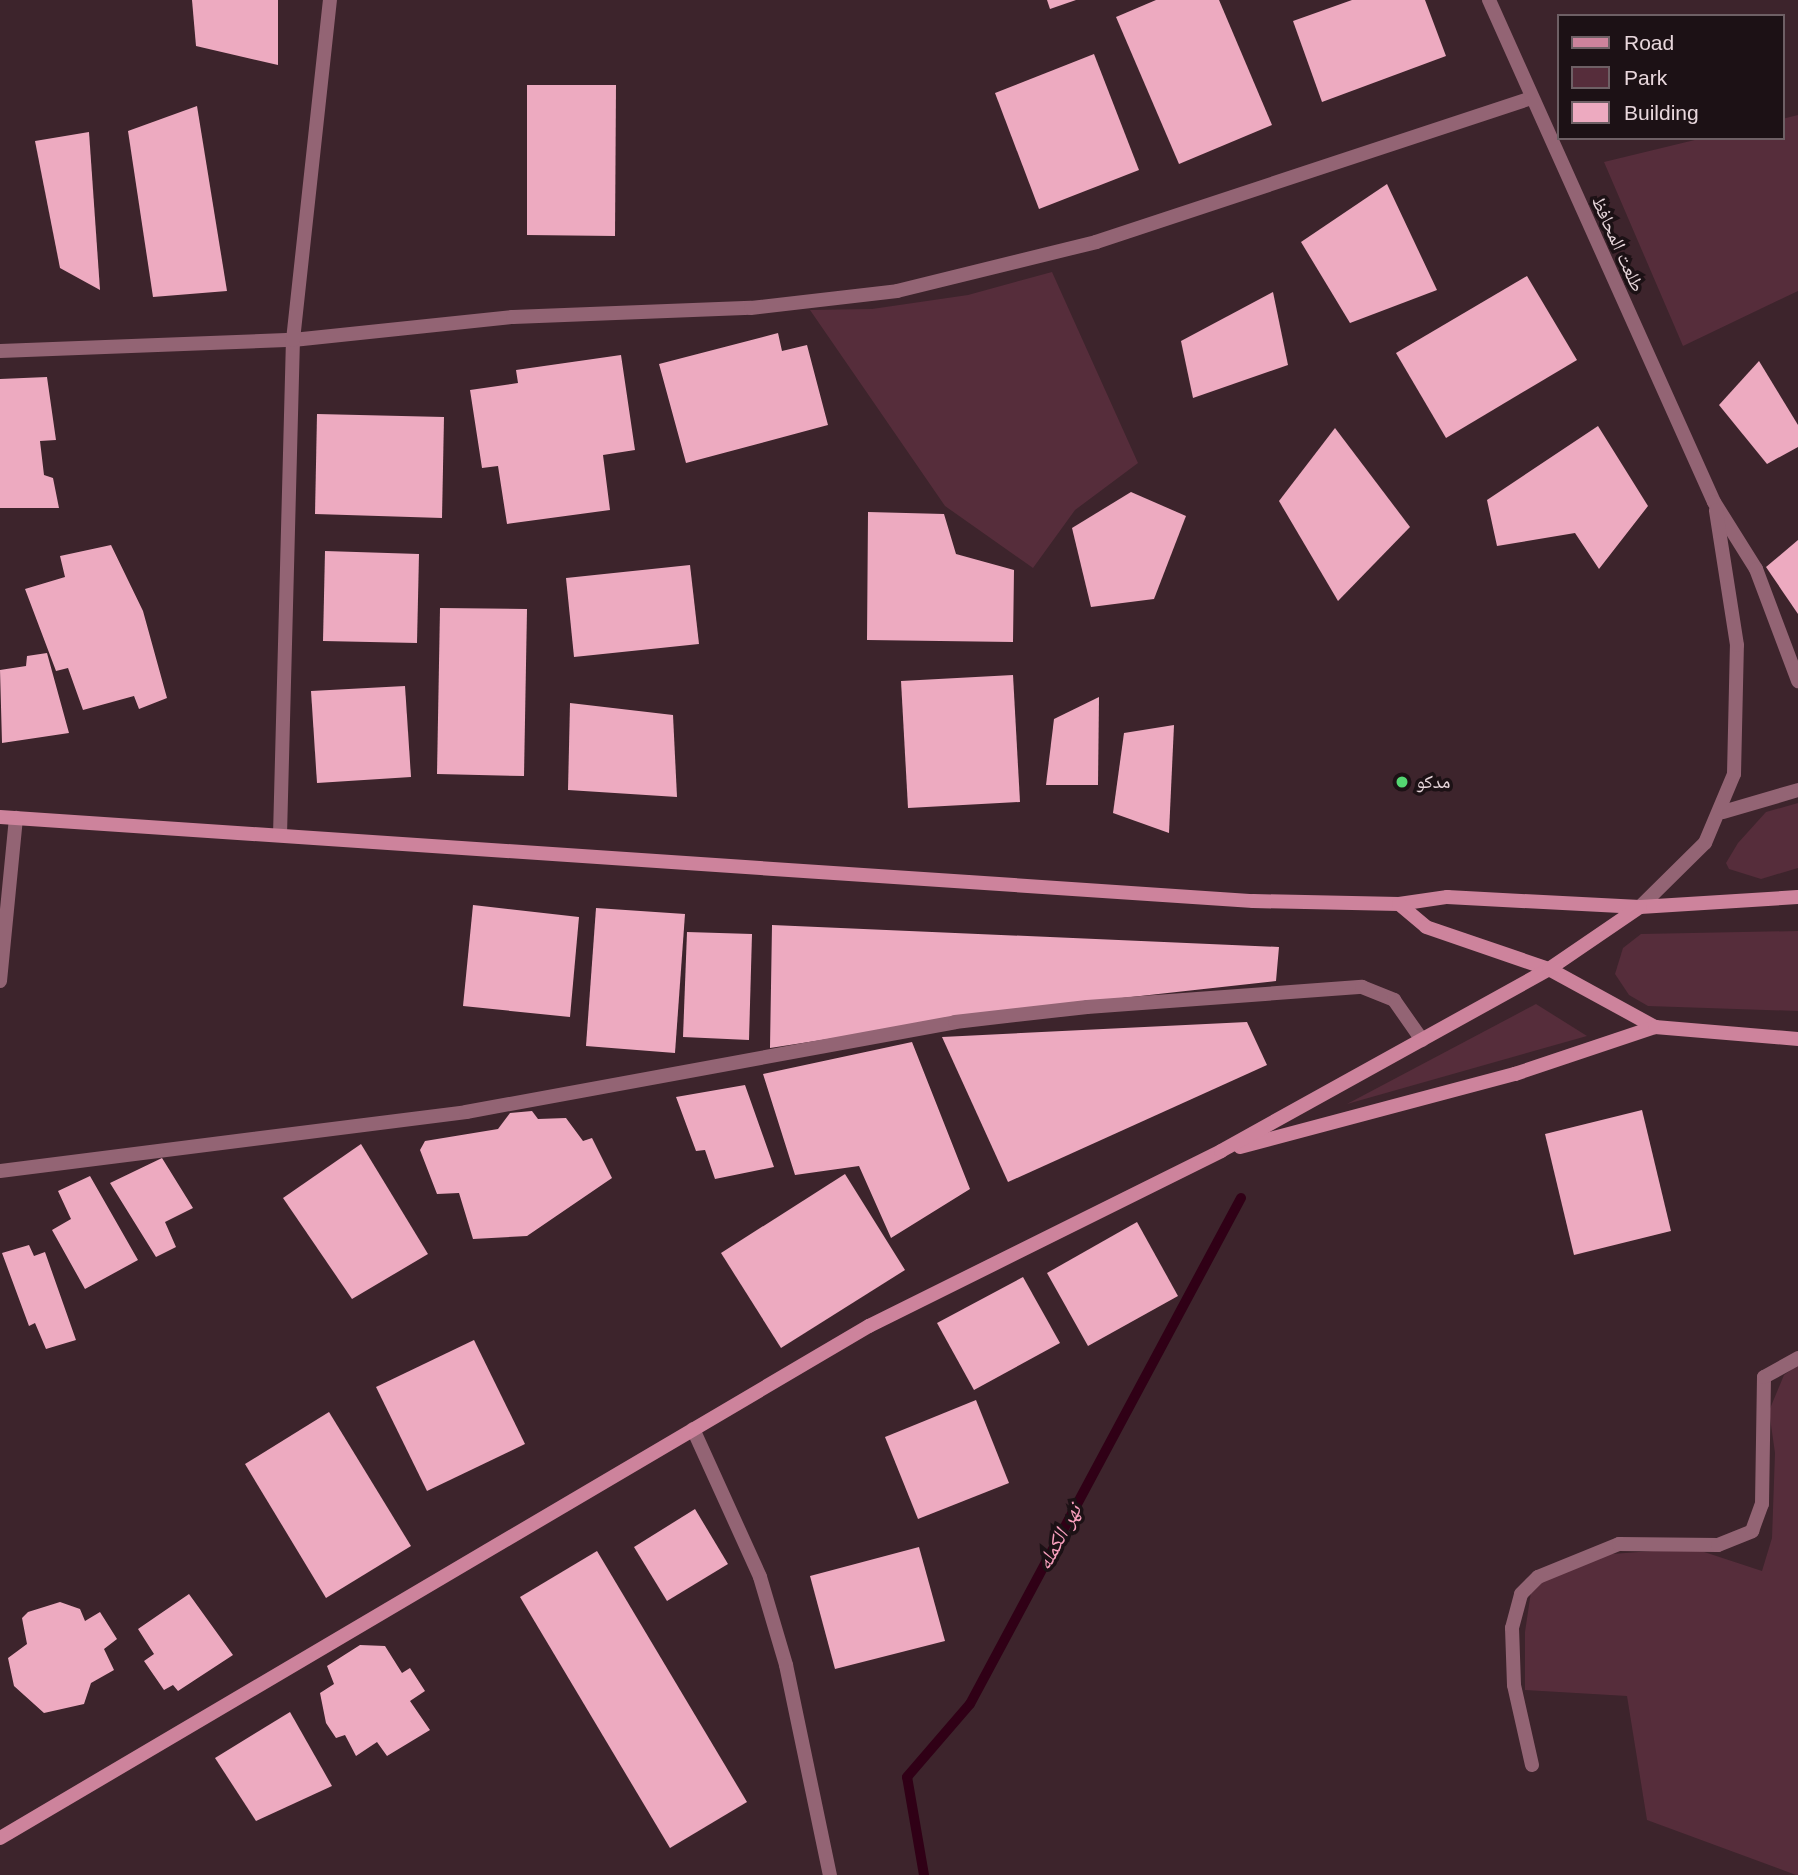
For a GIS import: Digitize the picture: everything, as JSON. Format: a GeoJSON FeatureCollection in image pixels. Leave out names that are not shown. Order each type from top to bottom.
{"type":"FeatureCollection","features":[{"type":"Feature","properties":{"kind":"main road"},"geometry":{"type":"LineString","coordinates":[[0,817],[1137,896],[1399,904],[1461,897],[1640,907],[1798,897]]}},
{"type":"Feature","properties":{"kind":"main road"},"geometry":{"type":"LineString","coordinates":[[1399,904],[1426,927],[1549,969],[1655,1027]]}},
{"type":"Feature","properties":{"kind":"main road"},"geometry":{"type":"LineString","coordinates":[[0,1838],[898,1310],[1221,1151],[1549,969],[1640,907]]}},
{"type":"Feature","properties":{"kind":"main road"},"geometry":{"type":"LineString","coordinates":[[1221,1151],[1482,1083],[1655,1027],[1798,1040]]}},
{"type":"Feature","properties":{"kind":"street"},"geometry":{"type":"LineString","coordinates":[[280,835],[293,340],[330,0]]}},
{"type":"Feature","properties":{"kind":"street","name":"طلعت المحافظ"},"geometry":{"type":"LineString","coordinates":[[1489,0],[1714,502],[1756,569],[1798,681]]}},
{"type":"Feature","properties":{"kind":"street"},"geometry":{"type":"LineString","coordinates":[[0,351],[293,340],[897,291],[1096,242],[1532,97]]}},
{"type":"Feature","properties":{"kind":"street","name":"طلعت المحافظ"},"geometry":{"type":"LineString","coordinates":[[1640,907],[1705,843],[1723,812],[1734,774],[1740,682],[1714,502]]}},
{"type":"Feature","properties":{"kind":"street"},"geometry":{"type":"LineString","coordinates":[[1723,812],[1798,790]]}},
{"type":"Feature","properties":{"kind":"street"},"geometry":{"type":"LineString","coordinates":[[0,981],[16,818]]}},
{"type":"Feature","properties":{"kind":"street"},"geometry":{"type":"LineString","coordinates":[[0,1171],[466,1112],[955,1022],[1075,1008],[1362,987],[1394,1000],[1422,1040]]}},
{"type":"Feature","properties":{"kind":"street"},"geometry":{"type":"LineString","coordinates":[[1532,1765],[1514,1685],[1512,1628],[1528,1583],[1619,1544],[1718,1545],[1752,1531],[1762,1504],[1764,1377],[1798,1358]]}},
{"type":"Feature","properties":{"kind":"street"},"geometry":{"type":"LineString","coordinates":[[693,1429],[760,1577],[786,1665],[830,1875]]}},
{"type":"Feature","properties":{"kind":"green space"},"geometry":{"type":"Polygon","coordinates":[[[1798,115],[1798,291],[1683,346],[1604,162],[1695,140],[1784,140],[1784,118],[1798,115]]]}},
{"type":"Feature","properties":{"kind":"green space"},"geometry":{"type":"Polygon","coordinates":[[[1052,272],[1138,463],[1075,510],[1033,568],[945,506],[810,310],[872,309],[968,295],[1052,272]]]}},
{"type":"Feature","properties":{"kind":"green space"},"geometry":{"type":"Polygon","coordinates":[[[1798,803],[1798,868],[1761,879],[1729,869],[1726,863],[1738,843],[1766,812],[1798,803]]]}},
{"type":"Feature","properties":{"kind":"green space"},"geometry":{"type":"Polygon","coordinates":[[[1798,931],[1798,1011],[1648,1006],[1629,995],[1615,974],[1623,948],[1641,934],[1798,931]]]}},
{"type":"Feature","properties":{"kind":"green space"},"geometry":{"type":"Polygon","coordinates":[[[1536,1004],[1587,1036],[1347,1104],[1536,1004]]]}},
{"type":"Feature","properties":{"kind":"green space"},"geometry":{"type":"Polygon","coordinates":[[[1798,1365],[1796,1875],[1647,1820],[1627,1696],[1525,1690],[1525,1632],[1532,1585],[1599,1555],[1692,1548],[1762,1571],[1772,1538],[1775,1453],[1769,1411],[1784,1375],[1798,1365]]]}},
{"type":"Feature","properties":{"kind":"building"},"geometry":{"type":"Polygon","coordinates":[[[192,0],[278,0],[278,65],[196,46],[192,0]]]}},
{"type":"Feature","properties":{"kind":"building"},"geometry":{"type":"Polygon","coordinates":[[[1047,0],[1076,0],[1050,9],[1047,0]]]}},
{"type":"Feature","properties":{"kind":"building"},"geometry":{"type":"Polygon","coordinates":[[[1156,0],[1219,0],[1272,125],[1179,164],[1116,17],[1156,0]]]}},
{"type":"Feature","properties":{"kind":"building"},"geometry":{"type":"Polygon","coordinates":[[[1352,0],[1425,0],[1446,56],[1322,102],[1293,21],[1352,0]]]}},
{"type":"Feature","properties":{"kind":"building"},"geometry":{"type":"Polygon","coordinates":[[[1094,54],[1139,170],[1039,209],[995,93],[1094,54]]]}},
{"type":"Feature","properties":{"kind":"building"},"geometry":{"type":"Polygon","coordinates":[[[527,85],[616,85],[615,236],[527,235],[527,85]]]}},
{"type":"Feature","properties":{"kind":"building"},"geometry":{"type":"Polygon","coordinates":[[[197,106],[227,291],[153,297],[128,131],[197,106]]]}},
{"type":"Feature","properties":{"kind":"building"},"geometry":{"type":"Polygon","coordinates":[[[89,132],[100,290],[60,268],[35,141],[89,132]]]}},
{"type":"Feature","properties":{"kind":"building"},"geometry":{"type":"Polygon","coordinates":[[[1387,184],[1437,290],[1350,323],[1301,242],[1387,184]]]}},
{"type":"Feature","properties":{"kind":"building"},"geometry":{"type":"Polygon","coordinates":[[[1527,276],[1577,360],[1446,438],[1396,353],[1527,276]]]}},
{"type":"Feature","properties":{"kind":"building"},"geometry":{"type":"Polygon","coordinates":[[[1273,292],[1288,365],[1193,398],[1181,341],[1273,292]]]}},
{"type":"Feature","properties":{"kind":"building"},"geometry":{"type":"Polygon","coordinates":[[[778,333],[782,351],[807,345],[828,425],[686,463],[659,364],[778,333]]]}},
{"type":"Feature","properties":{"kind":"building"},"geometry":{"type":"Polygon","coordinates":[[[621,355],[635,450],[603,455],[610,510],[507,524],[498,466],[482,468],[470,390],[518,383],[516,370],[621,355]]]}},
{"type":"Feature","properties":{"kind":"building"},"geometry":{"type":"Polygon","coordinates":[[[1759,361],[1798,425],[1798,447],[1767,464],[1719,405],[1759,361]]]}},
{"type":"Feature","properties":{"kind":"building"},"geometry":{"type":"Polygon","coordinates":[[[47,377],[56,440],[40,441],[44,475],[53,478],[59,508],[0,508],[0,379],[47,377]]]}},
{"type":"Feature","properties":{"kind":"building"},"geometry":{"type":"Polygon","coordinates":[[[317,414],[444,417],[442,518],[315,514],[317,414]]]}},
{"type":"Feature","properties":{"kind":"building"},"geometry":{"type":"Polygon","coordinates":[[[1598,426],[1648,506],[1599,569],[1575,533],[1497,546],[1487,500],[1598,426]]]}},
{"type":"Feature","properties":{"kind":"building"},"geometry":{"type":"Polygon","coordinates":[[[1335,428],[1410,527],[1338,601],[1279,501],[1335,428]]]}},
{"type":"Feature","properties":{"kind":"building"},"geometry":{"type":"Polygon","coordinates":[[[1131,492],[1186,516],[1154,599],[1091,607],[1072,528],[1131,492]]]}},
{"type":"Feature","properties":{"kind":"building"},"geometry":{"type":"Polygon","coordinates":[[[868,512],[944,514],[956,554],[1014,570],[1013,642],[867,640],[868,512]]]}},
{"type":"Feature","properties":{"kind":"building"},"geometry":{"type":"Polygon","coordinates":[[[1798,540],[1798,614],[1766,567],[1798,540]]]}},
{"type":"Feature","properties":{"kind":"building"},"geometry":{"type":"Polygon","coordinates":[[[111,545],[143,611],[167,698],[139,709],[134,696],[83,710],[68,668],[56,671],[25,589],[65,577],[60,556],[111,545]]]}},
{"type":"Feature","properties":{"kind":"building"},"geometry":{"type":"Polygon","coordinates":[[[325,551],[419,554],[417,643],[323,641],[325,551]]]}},
{"type":"Feature","properties":{"kind":"building"},"geometry":{"type":"Polygon","coordinates":[[[690,565],[699,644],[574,657],[566,578],[690,565]]]}},
{"type":"Feature","properties":{"kind":"building"},"geometry":{"type":"Polygon","coordinates":[[[440,608],[527,609],[524,776],[437,774],[440,608]]]}},
{"type":"Feature","properties":{"kind":"building"},"geometry":{"type":"Polygon","coordinates":[[[47,653],[69,733],[2,743],[0,670],[26,666],[27,656],[47,653]]]}},
{"type":"Feature","properties":{"kind":"building"},"geometry":{"type":"Polygon","coordinates":[[[1013,675],[1020,802],[908,808],[901,681],[1013,675]]]}},
{"type":"Feature","properties":{"kind":"building"},"geometry":{"type":"Polygon","coordinates":[[[405,686],[411,777],[317,783],[311,691],[405,686]]]}},
{"type":"Feature","properties":{"kind":"building"},"geometry":{"type":"Polygon","coordinates":[[[1099,697],[1098,785],[1046,785],[1054,719],[1099,697]]]}},
{"type":"Feature","properties":{"kind":"building"},"geometry":{"type":"Polygon","coordinates":[[[570,703],[673,715],[677,797],[568,790],[570,703]]]}},
{"type":"Feature","properties":{"kind":"building"},"geometry":{"type":"Polygon","coordinates":[[[1174,725],[1169,833],[1113,813],[1124,733],[1174,725]]]}},
{"type":"Feature","properties":{"kind":"building"},"geometry":{"type":"Polygon","coordinates":[[[473,905],[579,917],[570,1017],[463,1006],[473,905]]]}},
{"type":"Feature","properties":{"kind":"building"},"geometry":{"type":"Polygon","coordinates":[[[596,908],[685,914],[675,1053],[586,1046],[596,908]]]}},
{"type":"Feature","properties":{"kind":"building"},"geometry":{"type":"Polygon","coordinates":[[[772,925],[1279,947],[1276,981],[1022,1009],[770,1048],[772,925]]]}},
{"type":"Feature","properties":{"kind":"building"},"geometry":{"type":"Polygon","coordinates":[[[687,932],[752,934],[749,1040],[683,1037],[687,932]]]}},
{"type":"Feature","properties":{"kind":"building"},"geometry":{"type":"Polygon","coordinates":[[[1247,1022],[1267,1065],[1008,1182],[942,1037],[1247,1022]]]}},
{"type":"Feature","properties":{"kind":"building"},"geometry":{"type":"Polygon","coordinates":[[[912,1042],[970,1189],[891,1238],[859,1166],[795,1175],[763,1074],[912,1042]]]}},
{"type":"Feature","properties":{"kind":"building"},"geometry":{"type":"Polygon","coordinates":[[[745,1085],[774,1167],[715,1179],[705,1150],[696,1151],[676,1097],[745,1085]]]}},
{"type":"Feature","properties":{"kind":"building"},"geometry":{"type":"Polygon","coordinates":[[[1642,1110],[1671,1231],[1574,1255],[1545,1134],[1642,1110]]]}},
{"type":"Feature","properties":{"kind":"building"},"geometry":{"type":"Polygon","coordinates":[[[532,1111],[538,1119],[566,1118],[583,1141],[592,1138],[612,1178],[527,1236],[473,1239],[459,1193],[437,1194],[420,1150],[425,1141],[498,1129],[510,1113],[532,1111]]]}},
{"type":"Feature","properties":{"kind":"building"},"geometry":{"type":"Polygon","coordinates":[[[361,1144],[428,1254],[352,1299],[283,1198],[361,1144]]]}},
{"type":"Feature","properties":{"kind":"building"},"geometry":{"type":"Polygon","coordinates":[[[162,1158],[193,1208],[165,1222],[176,1247],[156,1257],[110,1183],[162,1158]]]}},
{"type":"Feature","properties":{"kind":"building"},"geometry":{"type":"Polygon","coordinates":[[[845,1174],[905,1270],[781,1348],[721,1253],[845,1174]]]}},
{"type":"Feature","properties":{"kind":"building"},"geometry":{"type":"Polygon","coordinates":[[[90,1176],[138,1260],[85,1289],[52,1230],[71,1219],[58,1191],[90,1176]]]}},
{"type":"Feature","properties":{"kind":"building"},"geometry":{"type":"Polygon","coordinates":[[[1137,1222],[1178,1296],[1088,1346],[1047,1273],[1137,1222]]]}},
{"type":"Feature","properties":{"kind":"building"},"geometry":{"type":"Polygon","coordinates":[[[29,1245],[34,1256],[45,1252],[76,1340],[46,1349],[35,1323],[29,1326],[2,1253],[29,1245]]]}},
{"type":"Feature","properties":{"kind":"building"},"geometry":{"type":"Polygon","coordinates":[[[1023,1277],[1060,1343],[974,1390],[937,1323],[1023,1277]]]}},
{"type":"Feature","properties":{"kind":"building"},"geometry":{"type":"Polygon","coordinates":[[[474,1340],[525,1444],[427,1491],[376,1387],[474,1340]]]}},
{"type":"Feature","properties":{"kind":"building"},"geometry":{"type":"Polygon","coordinates":[[[976,1400],[1009,1483],[918,1519],[885,1437],[976,1400]]]}},
{"type":"Feature","properties":{"kind":"building"},"geometry":{"type":"Polygon","coordinates":[[[329,1412],[411,1546],[326,1598],[245,1464],[329,1412]]]}},
{"type":"Feature","properties":{"kind":"building"},"geometry":{"type":"Polygon","coordinates":[[[695,1509],[728,1564],[667,1601],[634,1547],[695,1509]]]}},
{"type":"Feature","properties":{"kind":"building"},"geometry":{"type":"Polygon","coordinates":[[[919,1547],[945,1641],[835,1669],[810,1576],[919,1547]]]}},
{"type":"Feature","properties":{"kind":"building"},"geometry":{"type":"Polygon","coordinates":[[[597,1551],[747,1802],[670,1848],[520,1597],[597,1551]]]}},
{"type":"Feature","properties":{"kind":"building"},"geometry":{"type":"Polygon","coordinates":[[[189,1594],[233,1655],[178,1691],[173,1685],[164,1690],[144,1661],[154,1654],[138,1629],[189,1594]]]}},
{"type":"Feature","properties":{"kind":"building"},"geometry":{"type":"Polygon","coordinates":[[[60,1602],[80,1609],[85,1621],[100,1612],[117,1639],[104,1649],[114,1670],[91,1683],[84,1704],[44,1713],[14,1686],[8,1658],[27,1644],[22,1618],[28,1612],[60,1602]]]}},
{"type":"Feature","properties":{"kind":"building"},"geometry":{"type":"Polygon","coordinates":[[[360,1645],[385,1646],[402,1673],[410,1668],[425,1691],[410,1701],[430,1730],[387,1756],[377,1742],[356,1756],[345,1735],[336,1738],[326,1723],[320,1693],[334,1684],[327,1666],[360,1645]]]}},
{"type":"Feature","properties":{"kind":"building"},"geometry":{"type":"Polygon","coordinates":[[[290,1712],[332,1786],[256,1821],[215,1758],[290,1712]]]}},
{"type":"Feature","properties":{"kind":"waterway","name":"نهر الكمله"},"geometry":{"type":"LineString","coordinates":[[924,1875],[907,1777],[970,1704],[1241,1198]]}},
{"type":"Feature","properties":{"kind":"place","name":"مدكو"},"geometry":{"type":"Point","coordinates":[1402,782]}}]}
